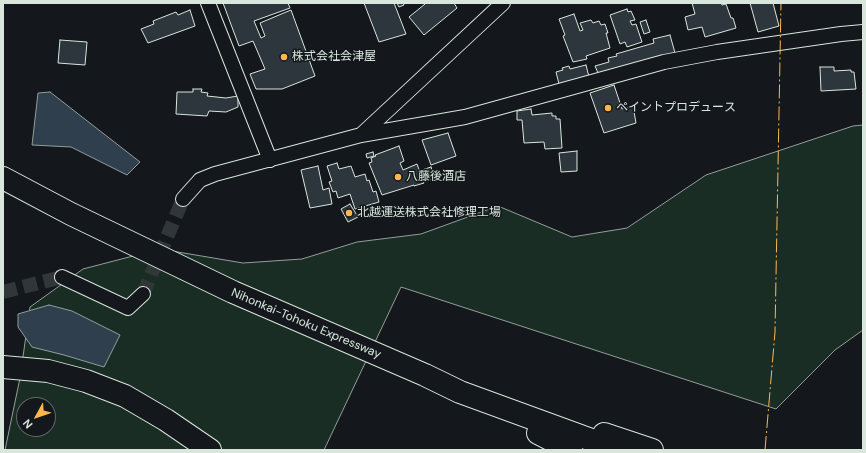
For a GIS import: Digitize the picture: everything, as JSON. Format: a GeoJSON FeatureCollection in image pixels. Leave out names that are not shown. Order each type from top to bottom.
{"type":"FeatureCollection","features":[{"type":"Feature","properties":{"kind":"highway","name":"Nihonkai-Tohoku Expressway"},"geometry":{"type":"LineString","coordinates":[[3,178],[72,214],[233,292],[460,392],[619,450]]}},
{"type":"Feature","properties":{"kind":"highway"},"geometry":{"type":"LineString","coordinates":[[3,367],[48,371],[86,381],[125,396],[166,420],[210,450]]}},
{"type":"Feature","properties":{"kind":"highway"},"geometry":{"type":"LineString","coordinates":[[3,375],[80,393],[118,408],[161,432],[187,450]]}},
{"type":"Feature","properties":{"kind":"highway"},"geometry":{"type":"LineString","coordinates":[[424,375],[652,450]]}},
{"type":"Feature","properties":{"kind":"highway"},"geometry":{"type":"LineString","coordinates":[[460,392],[571,450]]}},
{"type":"Feature","properties":{"kind":"street"},"geometry":{"type":"LineString","coordinates":[[208,3],[270,160]]}},
{"type":"Feature","properties":{"kind":"street"},"geometry":{"type":"LineString","coordinates":[[361,135],[503,3]]}},
{"type":"Feature","properties":{"kind":"street"},"geometry":{"type":"LineString","coordinates":[[183,199],[200,180],[215,174],[361,135],[465,117],[664,62],[717,52],[863,32]]}},
{"type":"Feature","properties":{"kind":"street"},"geometry":{"type":"LineString","coordinates":[[62,278],[128,308],[142,294]]}},
{"type":"Feature","properties":{"kind":"green space"},"geometry":{"type":"Polygon","coordinates":[[[863,125],[863,330],[835,350],[776,409],[401,287],[324,450],[5,450],[16,397],[16,437],[56,437],[56,397],[16,397],[30,307],[83,269],[160,249],[243,263],[302,259],[357,242],[421,234],[498,206],[572,237],[627,228],[706,175],[853,126],[863,125]]]}},
{"type":"Feature","properties":{"kind":"water"},"geometry":{"type":"Polygon","coordinates":[[[50,92],[140,162],[127,175],[71,147],[32,145],[38,93],[50,92]]]}},
{"type":"Feature","properties":{"kind":"water"},"geometry":{"type":"Polygon","coordinates":[[[49,305],[72,311],[120,335],[104,367],[32,347],[18,327],[18,314],[49,305]]]}},
{"type":"Feature","properties":{"kind":"building","name":"株式会社会津屋"},"geometry":{"type":"Polygon","coordinates":[[[223,3],[288,3],[290,8],[254,21],[261,38],[265,36],[260,23],[291,10],[315,76],[282,89],[256,89],[250,74],[265,69],[253,41],[239,46],[223,3]]]}},
{"type":"Feature","properties":{"kind":"building"},"geometry":{"type":"Polygon","coordinates":[[[364,3],[394,3],[406,34],[379,42],[364,3]]]}},
{"type":"Feature","properties":{"kind":"building"},"geometry":{"type":"Polygon","coordinates":[[[397,3],[403,3],[404,5],[399,7],[397,3]]]}},
{"type":"Feature","properties":{"kind":"building"},"geometry":{"type":"Polygon","coordinates":[[[424,3],[454,3],[457,8],[424,35],[409,17],[425,4],[424,3]]]}},
{"type":"Feature","properties":{"kind":"building"},"geometry":{"type":"Polygon","coordinates":[[[692,3],[726,4],[736,28],[705,37],[702,27],[688,30],[685,17],[695,14],[692,3]]]}},
{"type":"Feature","properties":{"kind":"building"},"geometry":{"type":"Polygon","coordinates":[[[750,3],[773,3],[779,26],[758,32],[750,3]]]}},
{"type":"Feature","properties":{"kind":"building"},"geometry":{"type":"Polygon","coordinates":[[[627,9],[628,12],[631,11],[635,20],[630,21],[632,25],[636,24],[642,42],[627,47],[625,42],[620,44],[610,15],[627,9]]]}},
{"type":"Feature","properties":{"kind":"building"},"geometry":{"type":"Polygon","coordinates":[[[190,10],[195,26],[148,43],[141,29],[154,24],[153,21],[176,12],[178,15],[190,10]]]}},
{"type":"Feature","properties":{"kind":"building"},"geometry":{"type":"Polygon","coordinates":[[[574,14],[580,31],[583,30],[580,23],[591,20],[593,23],[599,21],[601,25],[605,24],[610,48],[586,56],[587,59],[573,62],[563,36],[565,35],[559,19],[574,14]]]}},
{"type":"Feature","properties":{"kind":"building"},"geometry":{"type":"Polygon","coordinates":[[[646,20],[650,32],[644,34],[640,22],[646,20]]]}},
{"type":"Feature","properties":{"kind":"building"},"geometry":{"type":"Polygon","coordinates":[[[670,35],[675,53],[598,73],[595,66],[609,62],[608,58],[617,56],[616,54],[654,43],[653,39],[670,35]]]}},
{"type":"Feature","properties":{"kind":"building"},"geometry":{"type":"Polygon","coordinates":[[[60,40],[87,42],[85,65],[58,63],[60,40]]]}},
{"type":"Feature","properties":{"kind":"building"},"geometry":{"type":"Polygon","coordinates":[[[586,65],[589,77],[559,84],[556,72],[569,66],[570,69],[586,65]]]}},
{"type":"Feature","properties":{"kind":"building"},"geometry":{"type":"Polygon","coordinates":[[[820,67],[834,67],[834,71],[851,70],[851,72],[854,72],[856,89],[821,91],[820,67]]]}},
{"type":"Feature","properties":{"kind":"building","name":"ペイントプロデュース"},"geometry":{"type":"Polygon","coordinates":[[[614,85],[622,109],[633,106],[636,123],[604,133],[590,93],[614,85]]]}},
{"type":"Feature","properties":{"kind":"building"},"geometry":{"type":"Polygon","coordinates":[[[193,89],[202,89],[201,92],[208,93],[207,96],[226,98],[238,96],[238,107],[226,112],[209,111],[207,116],[176,114],[177,92],[193,92],[193,89]]]}},
{"type":"Feature","properties":{"kind":"building"},"geometry":{"type":"Polygon","coordinates":[[[531,109],[532,115],[552,113],[552,116],[556,116],[556,119],[560,119],[562,148],[545,149],[544,142],[524,143],[522,120],[517,120],[517,111],[531,109]]]}},
{"type":"Feature","properties":{"kind":"building"},"geometry":{"type":"Polygon","coordinates":[[[448,133],[456,156],[431,165],[422,140],[448,133]]]}},
{"type":"Feature","properties":{"kind":"building","name":"八藤後酒店"},"geometry":{"type":"Polygon","coordinates":[[[399,146],[404,161],[400,163],[403,170],[417,164],[424,183],[382,195],[369,163],[372,162],[371,158],[376,156],[375,155],[399,146]]]}},
{"type":"Feature","properties":{"kind":"building"},"geometry":{"type":"Polygon","coordinates":[[[577,151],[577,171],[561,172],[559,153],[577,151]]]}},
{"type":"Feature","properties":{"kind":"building"},"geometry":{"type":"Polygon","coordinates":[[[373,152],[374,156],[367,158],[366,154],[373,152]]]}},
{"type":"Feature","properties":{"kind":"building"},"geometry":{"type":"Polygon","coordinates":[[[337,163],[339,169],[351,166],[355,177],[365,174],[367,181],[369,180],[373,192],[376,191],[379,202],[355,209],[350,194],[338,198],[336,191],[333,192],[329,182],[332,181],[327,166],[337,163]]]}},
{"type":"Feature","properties":{"kind":"building"},"geometry":{"type":"Polygon","coordinates":[[[318,166],[323,190],[329,188],[332,204],[310,208],[301,170],[318,166]]]}},
{"type":"Feature","properties":{"kind":"building"},"geometry":{"type":"Polygon","coordinates":[[[431,167],[435,178],[427,181],[422,170],[431,167]]]}},
{"type":"Feature","properties":{"kind":"building","name":"北越運送株式会社修理工場"},"geometry":{"type":"Polygon","coordinates":[[[350,204],[358,217],[348,222],[341,209],[350,204]]]}},
{"type":"Feature","properties":{"kind":"tunnel"},"geometry":{"type":"LineString","coordinates":[[143,294],[183,199]]}},
{"type":"Feature","properties":{"kind":"tunnel"},"geometry":{"type":"LineString","coordinates":[[3,292],[62,277]]}},
{"type":"Feature","properties":{"kind":"power"},"geometry":{"type":"LineString","coordinates":[[765,450],[775,332],[781,3]]}},
{"type":"Feature","properties":{"kind":"place","name":"株式会社会津屋"},"geometry":{"type":"Point","coordinates":[284,57]}},
{"type":"Feature","properties":{"kind":"place","name":"ペイントプロデュース"},"geometry":{"type":"Point","coordinates":[608,108]}},
{"type":"Feature","properties":{"kind":"place","name":"八藤後酒店"},"geometry":{"type":"Point","coordinates":[398,177]}},
{"type":"Feature","properties":{"kind":"place","name":"北越運送株式会社修理工場"},"geometry":{"type":"Point","coordinates":[349,213]}}]}
